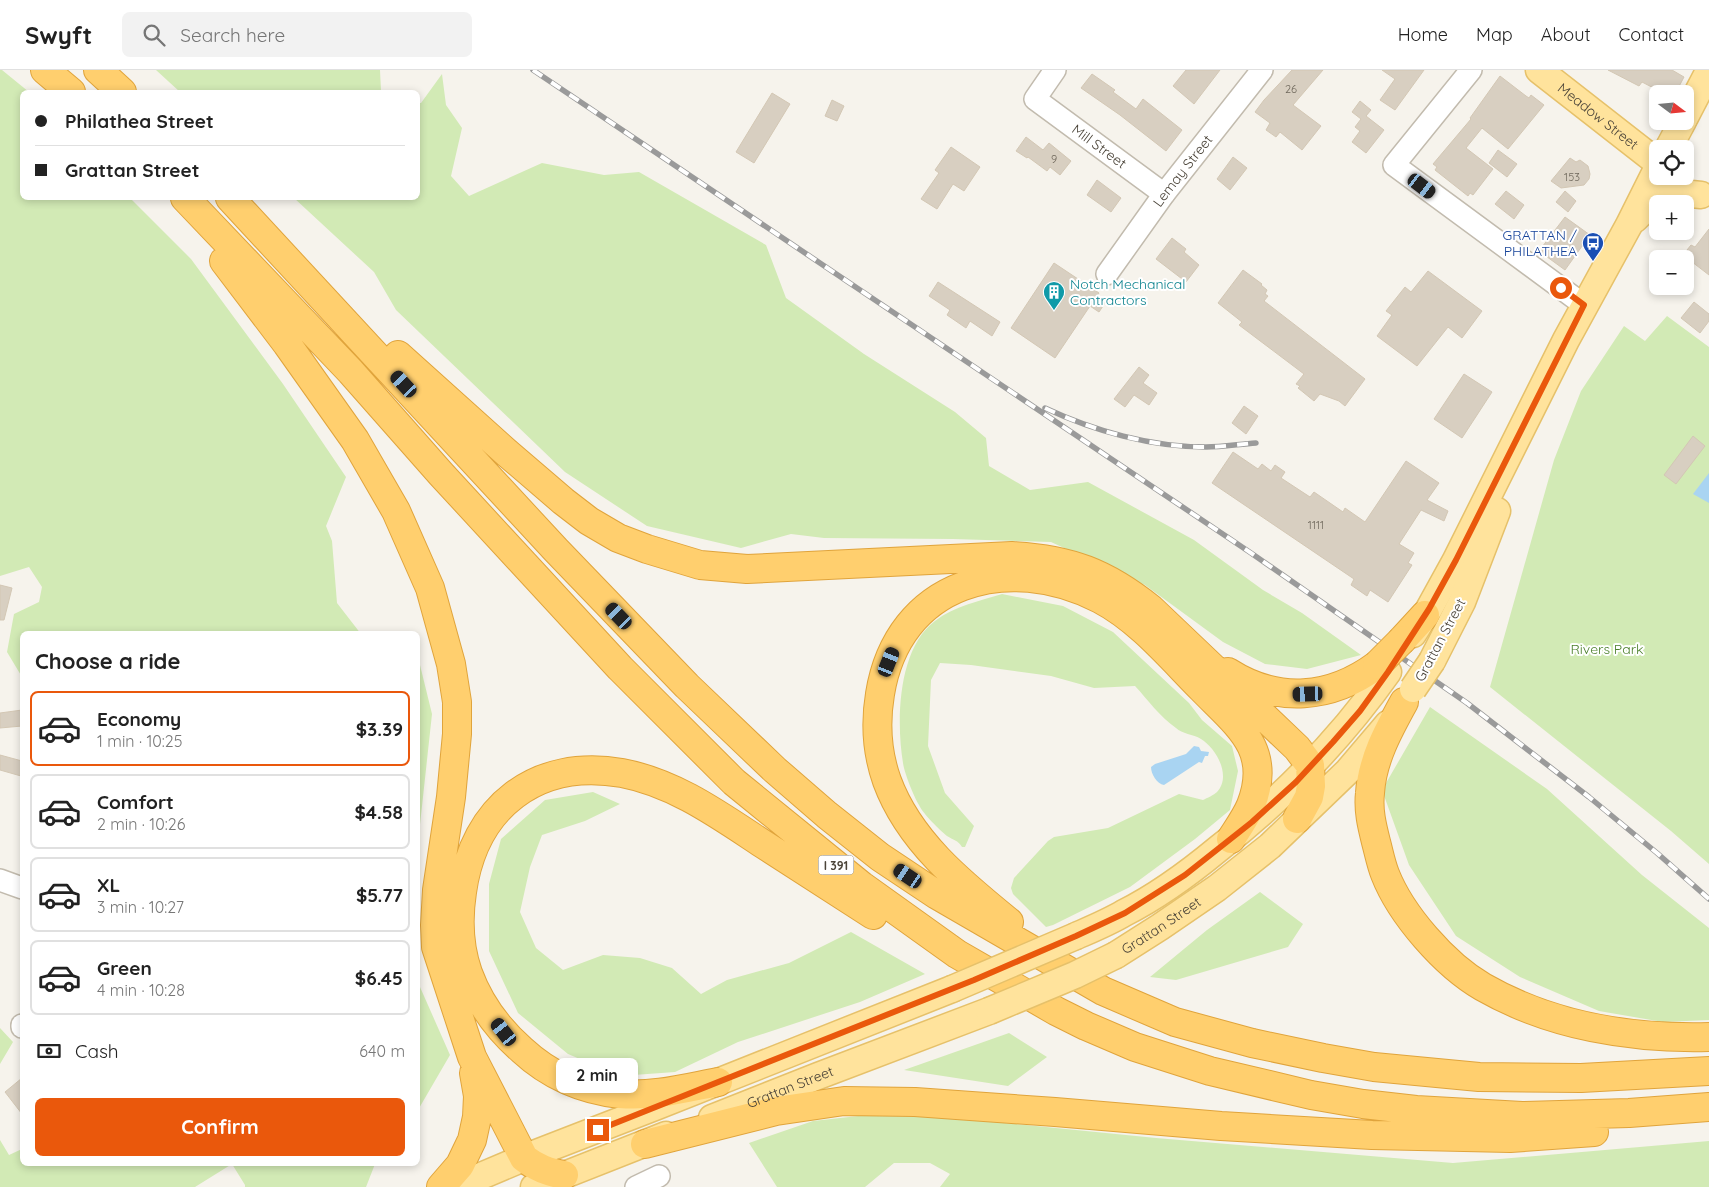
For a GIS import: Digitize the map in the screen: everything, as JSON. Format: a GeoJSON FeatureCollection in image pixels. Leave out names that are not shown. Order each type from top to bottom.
{"type":"FeatureCollection","features":[{"type":"Feature","properties":{"kind":"highway"},"geometry":{"type":"LineString","coordinates":[[45,70],[70,90]]}},
{"type":"Feature","properties":{"kind":"highway"},"geometry":{"type":"LineString","coordinates":[[98,70],[120,90]]}},
{"type":"Feature","properties":{"kind":"highway"},"geometry":{"type":"LineString","coordinates":[[179,200],[287,344],[355,440],[396,511],[430,588],[451,664],[457,702],[457,734],[451,798],[437,890],[436,947],[472,1057],[524,1158],[536,1167],[550,1173],[564,1175]]}},
{"type":"Feature","properties":{"kind":"highway","name":"I 391"},"geometry":{"type":"LineString","coordinates":[[187,200],[350,372],[441,474],[620,668],[734,782],[862,886],[957,954],[1056,1011],[1134,1047],[1184,1064],[1259,1084],[1363,1104],[1416,1110],[1522,1116],[1629,1114],[1709,1107]]}},
{"type":"Feature","properties":{"kind":"highway","name":"I 391"},"geometry":{"type":"LineString","coordinates":[[232,200],[268,236],[308,282],[596,592],[687,686],[775,770],[827,815],[888,862],[937,895],[1103,991],[1151,1013],[1226,1037],[1323,1058],[1374,1066],[1479,1077],[1632,1076],[1709,1071]]}},
{"type":"Feature","properties":{"kind":"highway"},"geometry":{"type":"LineString","coordinates":[[268,236],[507,453],[589,521],[618,538],[700,565],[747,569],[1012,556],[1051,559],[1081,567],[1118,585],[1151,609],[1297,748],[1310,766],[1311,786],[1309,797],[1297,819]]}},
{"type":"Feature","properties":{"kind":"highway"},"geometry":{"type":"LineString","coordinates":[[1103,991],[1044,951],[968,887],[923,843],[901,811],[888,783],[880,757],[877,719],[884,674],[894,650],[908,627],[926,607],[939,598],[966,584],[991,578],[1031,578],[1059,582],[1111,605],[1157,644],[1248,737],[1254,750],[1258,770],[1256,787],[1250,806],[1231,839]]}},
{"type":"Feature","properties":{"kind":"highway"},"geometry":{"type":"LineString","coordinates":[[1188,643],[1247,683],[1280,693],[1308,694],[1325,690],[1383,669],[1425,615]]}},
{"type":"Feature","properties":{"kind":"highway"},"geometry":{"type":"LineString","coordinates":[[1409,696],[1381,747],[1370,792],[1369,811],[1386,876],[1410,918],[1430,943],[1444,958],[1482,986],[1538,1012],[1582,1025],[1616,1032],[1648,1036],[1709,1037]]}},
{"type":"Feature","properties":{"kind":"highway"},"geometry":{"type":"LineString","coordinates":[[718,1082],[660,1093],[637,1095],[612,1093],[588,1088],[561,1077],[538,1064],[511,1041],[486,1010],[465,960],[460,929],[463,884],[469,859],[479,835],[500,808],[517,793],[534,783],[556,774],[582,770],[623,774],[658,783],[695,800],[918,945],[1056,1011]]}},
{"type":"Feature","properties":{"kind":"highway"},"geometry":{"type":"LineString","coordinates":[[441,1187],[460,1165],[472,1140],[477,1117],[478,1096],[472,1057]]}},
{"type":"Feature","properties":{"kind":"highway"},"geometry":{"type":"LineString","coordinates":[[645,1144],[776,1111],[844,1101],[915,1102],[1362,1135],[1510,1138],[1677,1125],[1709,1116]]}},
{"type":"Feature","properties":{"kind":"main road","name":"Meadow Street"},"geometry":{"type":"LineString","coordinates":[[1539,70],[1649,158]]}},
{"type":"Feature","properties":{"kind":"main road"},"geometry":{"type":"LineString","coordinates":[[1694,100],[1709,71]]}},
{"type":"Feature","properties":{"kind":"main road","name":"Grattan Street"},"geometry":{"type":"LineString","coordinates":[[1425,615],[1456,560],[1584,305],[1629,224],[1649,183]]}},
{"type":"Feature","properties":{"kind":"main road"},"geometry":{"type":"LineString","coordinates":[[1687,185],[1705,198]]}},
{"type":"Feature","properties":{"kind":"main road"},"geometry":{"type":"LineString","coordinates":[[1629,224],[1652,202],[1672,192],[1705,198]]}},
{"type":"Feature","properties":{"kind":"main road","name":"Grattan Street"},"geometry":{"type":"LineString","coordinates":[[534,1187],[990,1011],[1075,974],[1116,954],[1160,927],[1217,888],[1270,846],[1348,771],[1377,738],[1409,696],[1432,661],[1462,602],[1544,386]]}},
{"type":"Feature","properties":{"kind":"main road","name":"Grattan Street"},"geometry":{"type":"LineString","coordinates":[[455,1187],[952,989],[1125,913],[1178,880],[1252,822],[1310,766],[1360,711],[1383,669]]}},
{"type":"Feature","properties":{"kind":"street","name":"Mill Street"},"geometry":{"type":"LineString","coordinates":[[1055,70],[1035,99],[1164,194]]}},
{"type":"Feature","properties":{"kind":"street","name":"Lemay Street"},"geometry":{"type":"LineString","coordinates":[[1107,274],[1164,194],[1262,70]]}},
{"type":"Feature","properties":{"kind":"street"},"geometry":{"type":"LineString","coordinates":[[1470,70],[1394,165],[1584,305]]}},
{"type":"Feature","properties":{"kind":"street"},"geometry":{"type":"LineString","coordinates":[[0,880],[20,887]]}},
{"type":"Feature","properties":{"kind":"street"},"geometry":{"type":"LineString","coordinates":[[636,1187],[659,1176]]}},
{"type":"Feature","properties":{"kind":"green space"},"geometry":{"type":"Polygon","coordinates":[[[0,70],[2,70],[27,90],[20,90],[20,200],[132,200],[191,259],[283,384],[346,477],[326,526],[332,541],[337,603],[359,631],[20,631],[20,674],[7,652],[14,614],[39,602],[42,587],[29,567],[0,576],[0,70]]]}},
{"type":"Feature","properties":{"kind":"green space"},"geometry":{"type":"Polygon","coordinates":[[[156,70],[380,70],[381,90],[178,90],[156,70]]]}},
{"type":"Feature","properties":{"kind":"green space"},"geometry":{"type":"Polygon","coordinates":[[[442,74],[446,105],[462,128],[451,176],[469,196],[542,163],[604,175],[639,172],[766,245],[786,298],[864,354],[955,412],[986,438],[989,466],[1030,490],[1088,482],[1194,540],[1263,590],[1302,613],[1361,655],[1307,669],[1265,664],[1223,642],[1145,585],[1051,542],[824,538],[791,534],[741,548],[647,526],[565,472],[396,310],[374,272],[296,200],[420,200],[421,103],[442,74]]]}},
{"type":"Feature","properties":{"kind":"green space","name":"Rivers Park"},"geometry":{"type":"Polygon","coordinates":[[[1667,316],[1709,347],[1709,864],[1671,831],[1490,687],[1554,460],[1581,391],[1624,326],[1645,341],[1667,316]]]}},
{"type":"Feature","properties":{"kind":"green space"},"geometry":{"type":"Polygon","coordinates":[[[1002,594],[1063,606],[1113,632],[1189,703],[1202,720],[1232,746],[1238,771],[1230,810],[1195,839],[1130,887],[1046,927],[1013,894],[1011,888],[1014,878],[1048,841],[1054,837],[1108,828],[1179,794],[1203,800],[1217,792],[1223,778],[1217,756],[1207,743],[1198,737],[1181,732],[1170,724],[1135,686],[1094,688],[1051,676],[971,665],[940,663],[931,680],[928,746],[945,793],[974,826],[965,847],[962,847],[957,841],[947,836],[921,809],[907,778],[901,746],[900,707],[902,686],[913,649],[923,633],[935,621],[950,611],[1002,594]]]}},
{"type":"Feature","properties":{"kind":"green space"},"geometry":{"type":"Polygon","coordinates":[[[420,665],[432,714],[420,825],[420,665]]]}},
{"type":"Feature","properties":{"kind":"green space"},"geometry":{"type":"Polygon","coordinates":[[[1430,707],[1547,789],[1642,875],[1709,928],[1709,1020],[1663,1022],[1599,1011],[1520,977],[1456,936],[1409,865],[1382,790],[1430,707]]]}},
{"type":"Feature","properties":{"kind":"green space"},"geometry":{"type":"Polygon","coordinates":[[[593,792],[620,804],[585,821],[542,835],[530,867],[520,912],[536,948],[563,970],[603,955],[640,958],[672,968],[701,994],[727,980],[789,963],[851,932],[925,974],[860,1002],[738,1042],[675,1072],[620,1076],[568,1054],[518,1013],[489,951],[489,884],[501,839],[545,800],[593,792]]]}},
{"type":"Feature","properties":{"kind":"green space"},"geometry":{"type":"Polygon","coordinates":[[[1260,892],[1303,924],[1288,947],[1176,980],[1150,977],[1207,930],[1260,892]]]}},
{"type":"Feature","properties":{"kind":"green space"},"geometry":{"type":"Polygon","coordinates":[[[420,987],[450,1055],[420,1107],[420,987]]]}},
{"type":"Feature","properties":{"kind":"green space"},"geometry":{"type":"Polygon","coordinates":[[[0,1028],[13,1042],[0,1064],[0,1028]]]}},
{"type":"Feature","properties":{"kind":"green space"},"geometry":{"type":"Polygon","coordinates":[[[1009,1033],[1047,1057],[1008,1086],[904,1070],[1009,1033]]]}},
{"type":"Feature","properties":{"kind":"green space"},"geometry":{"type":"Polygon","coordinates":[[[894,1112],[1156,1138],[1453,1163],[1709,1141],[1709,1187],[940,1187],[950,1174],[930,1163],[894,1163],[865,1187],[777,1187],[749,1143],[813,1121],[894,1112]]]}},
{"type":"Feature","properties":{"kind":"green space"},"geometry":{"type":"Polygon","coordinates":[[[0,1140],[9,1155],[20,1150],[20,1166],[229,1166],[195,1187],[0,1187],[0,1140]]]}},
{"type":"Feature","properties":{"kind":"green space"},"geometry":{"type":"Polygon","coordinates":[[[233,1166],[374,1166],[366,1187],[245,1187],[233,1166]]]}},
{"type":"Feature","properties":{"kind":"water"},"geometry":{"type":"Polygon","coordinates":[[[1709,473],[1709,503],[1693,494],[1709,473]]]}},
{"type":"Feature","properties":{"kind":"water"},"geometry":{"type":"Polygon","coordinates":[[[1194,746],[1199,747],[1201,751],[1209,752],[1202,763],[1199,762],[1164,785],[1157,781],[1153,776],[1151,767],[1186,754],[1194,746]]]}},
{"type":"Feature","properties":{"kind":"building"},"geometry":{"type":"Polygon","coordinates":[[[1186,70],[1220,70],[1194,104],[1173,86],[1186,70]]]}},
{"type":"Feature","properties":{"kind":"building"},"geometry":{"type":"Polygon","coordinates":[[[1292,70],[1323,70],[1293,105],[1321,126],[1302,150],[1280,132],[1276,137],[1266,130],[1270,123],[1255,112],[1292,70]]]}},
{"type":"Feature","properties":{"kind":"building"},"geometry":{"type":"Polygon","coordinates":[[[1382,70],[1424,70],[1395,110],[1380,100],[1395,79],[1382,70]]]}},
{"type":"Feature","properties":{"kind":"building"},"geometry":{"type":"Polygon","coordinates":[[[1608,70],[1672,70],[1684,77],[1680,85],[1649,86],[1642,82],[1639,86],[1608,70]]]}},
{"type":"Feature","properties":{"kind":"building"},"geometry":{"type":"Polygon","coordinates":[[[1092,74],[1115,90],[1113,92],[1136,109],[1143,99],[1182,130],[1166,151],[1120,115],[1081,88],[1092,74]]]}},
{"type":"Feature","properties":{"kind":"building"},"geometry":{"type":"Polygon","coordinates":[[[1500,76],[1529,98],[1531,95],[1544,105],[1508,149],[1482,128],[1466,148],[1493,169],[1473,195],[1470,193],[1468,196],[1435,170],[1437,167],[1433,164],[1471,119],[1500,76]]]}},
{"type":"Feature","properties":{"kind":"building"},"geometry":{"type":"Polygon","coordinates":[[[772,93],[790,104],[754,163],[736,152],[772,93]]]}},
{"type":"Feature","properties":{"kind":"building"},"geometry":{"type":"Polygon","coordinates":[[[832,100],[844,106],[837,121],[825,116],[832,100]]]}},
{"type":"Feature","properties":{"kind":"building"},"geometry":{"type":"Polygon","coordinates":[[[1360,101],[1371,110],[1366,116],[1384,130],[1366,153],[1352,142],[1360,131],[1355,127],[1361,119],[1352,112],[1360,101]]]}},
{"type":"Feature","properties":{"kind":"building"},"geometry":{"type":"Polygon","coordinates":[[[1026,137],[1043,150],[1049,143],[1071,161],[1060,175],[1050,167],[1047,171],[1016,151],[1026,137]]]}},
{"type":"Feature","properties":{"kind":"building"},"geometry":{"type":"Polygon","coordinates":[[[951,147],[980,167],[964,191],[953,184],[937,209],[921,199],[939,173],[935,170],[951,147]]]}},
{"type":"Feature","properties":{"kind":"building"},"geometry":{"type":"Polygon","coordinates":[[[1498,150],[1517,164],[1507,177],[1489,163],[1498,150]]]}},
{"type":"Feature","properties":{"kind":"building"},"geometry":{"type":"Polygon","coordinates":[[[1233,157],[1247,168],[1230,190],[1217,179],[1233,157]]]}},
{"type":"Feature","properties":{"kind":"building"},"geometry":{"type":"Polygon","coordinates":[[[1570,158],[1576,162],[1580,160],[1588,166],[1589,179],[1584,185],[1561,188],[1551,181],[1570,158]]]}},
{"type":"Feature","properties":{"kind":"building"},"geometry":{"type":"Polygon","coordinates":[[[1097,180],[1121,198],[1111,212],[1087,195],[1097,180]]]}},
{"type":"Feature","properties":{"kind":"building"},"geometry":{"type":"Polygon","coordinates":[[[1506,191],[1524,205],[1514,219],[1495,204],[1506,191]]]}},
{"type":"Feature","properties":{"kind":"building"},"geometry":{"type":"Polygon","coordinates":[[[1565,191],[1576,201],[1568,212],[1556,202],[1565,191]]]}},
{"type":"Feature","properties":{"kind":"building"},"geometry":{"type":"Polygon","coordinates":[[[1565,217],[1590,235],[1565,270],[1539,251],[1565,217]]]}},
{"type":"Feature","properties":{"kind":"building"},"geometry":{"type":"Polygon","coordinates":[[[1709,229],[1709,275],[1694,263],[1694,250],[1687,250],[1691,245],[1695,247],[1709,229]]]}},
{"type":"Feature","properties":{"kind":"building"},"geometry":{"type":"Polygon","coordinates":[[[1172,238],[1186,249],[1184,252],[1199,265],[1186,282],[1156,259],[1172,238]]]}},
{"type":"Feature","properties":{"kind":"building","name":"Notch Mechanical Contractors"},"geometry":{"type":"Polygon","coordinates":[[[1054,263],[1099,293],[1096,297],[1105,303],[1099,312],[1090,306],[1055,358],[1011,328],[1054,263]]]}},
{"type":"Feature","properties":{"kind":"building"},"geometry":{"type":"Polygon","coordinates":[[[1243,270],[1267,290],[1265,294],[1268,296],[1264,301],[1365,379],[1345,406],[1339,401],[1320,394],[1314,401],[1298,388],[1300,386],[1296,384],[1304,374],[1239,325],[1242,322],[1218,303],[1243,270]]]}},
{"type":"Feature","properties":{"kind":"building"},"geometry":{"type":"Polygon","coordinates":[[[1428,271],[1482,311],[1462,338],[1448,327],[1417,366],[1377,336],[1392,315],[1386,311],[1405,287],[1411,292],[1428,271]]]}},
{"type":"Feature","properties":{"kind":"building"},"geometry":{"type":"Polygon","coordinates":[[[938,282],[1000,322],[992,336],[970,321],[966,328],[947,315],[950,310],[929,296],[938,282]]]}},
{"type":"Feature","properties":{"kind":"building"},"geometry":{"type":"Polygon","coordinates":[[[1694,302],[1709,314],[1709,321],[1700,333],[1681,318],[1694,302]]]}},
{"type":"Feature","properties":{"kind":"building"},"geometry":{"type":"Polygon","coordinates":[[[1139,367],[1149,375],[1143,383],[1157,393],[1149,405],[1134,395],[1125,407],[1114,399],[1139,367]]]}},
{"type":"Feature","properties":{"kind":"building"},"geometry":{"type":"Polygon","coordinates":[[[1464,374],[1492,392],[1462,438],[1434,419],[1464,374]]]}},
{"type":"Feature","properties":{"kind":"building"},"geometry":{"type":"Polygon","coordinates":[[[1244,406],[1258,416],[1246,434],[1232,423],[1244,406]]]}},
{"type":"Feature","properties":{"kind":"building"},"geometry":{"type":"Polygon","coordinates":[[[1693,436],[1705,446],[1676,484],[1664,475],[1693,436]]]}},
{"type":"Feature","properties":{"kind":"building"},"geometry":{"type":"Polygon","coordinates":[[[1233,452],[1258,469],[1262,464],[1271,471],[1275,465],[1285,472],[1281,478],[1310,497],[1314,492],[1343,512],[1345,508],[1365,522],[1406,461],[1439,483],[1427,500],[1448,511],[1444,521],[1421,510],[1399,544],[1414,553],[1408,563],[1412,565],[1388,602],[1370,590],[1367,596],[1351,585],[1354,579],[1212,483],[1233,452]]]}},
{"type":"Feature","properties":{"kind":"building"},"geometry":{"type":"Polygon","coordinates":[[[0,585],[12,588],[4,620],[0,620],[0,585]]]}},
{"type":"Feature","properties":{"kind":"building"},"geometry":{"type":"Polygon","coordinates":[[[20,710],[20,726],[0,728],[0,713],[20,710]]]}},
{"type":"Feature","properties":{"kind":"building"},"geometry":{"type":"Polygon","coordinates":[[[0,755],[20,760],[20,776],[0,770],[0,755]]]}},
{"type":"Feature","properties":{"kind":"building"},"geometry":{"type":"Polygon","coordinates":[[[20,1080],[20,1111],[5,1092],[20,1080]]]}},
{"type":"Feature","properties":{"kind":"railway"},"geometry":{"type":"LineString","coordinates":[[533,70],[1251,553],[1467,703],[1589,797],[1709,899]]}},
{"type":"Feature","properties":{"kind":"railway"},"geometry":{"type":"LineString","coordinates":[[1045,408],[1083,424],[1144,441],[1206,447],[1256,443]]}},
{"type":"Feature","properties":{"kind":"place","name":"GRATTAN / PHILATHEA"},"geometry":{"type":"Point","coordinates":[1593,262]}},
{"type":"Feature","properties":{"kind":"place","name":"Notch Mechanical Contractors"},"geometry":{"type":"Point","coordinates":[1054,311]}},
{"type":"Feature","properties":{"kind":"route"},"geometry":{"type":"LineString","coordinates":[[598,1130],[974,980],[1125,913],[1185,875],[1252,822],[1296,782],[1360,711],[1429,609],[1456,560],[1584,305],[1561,288]]}}]}
